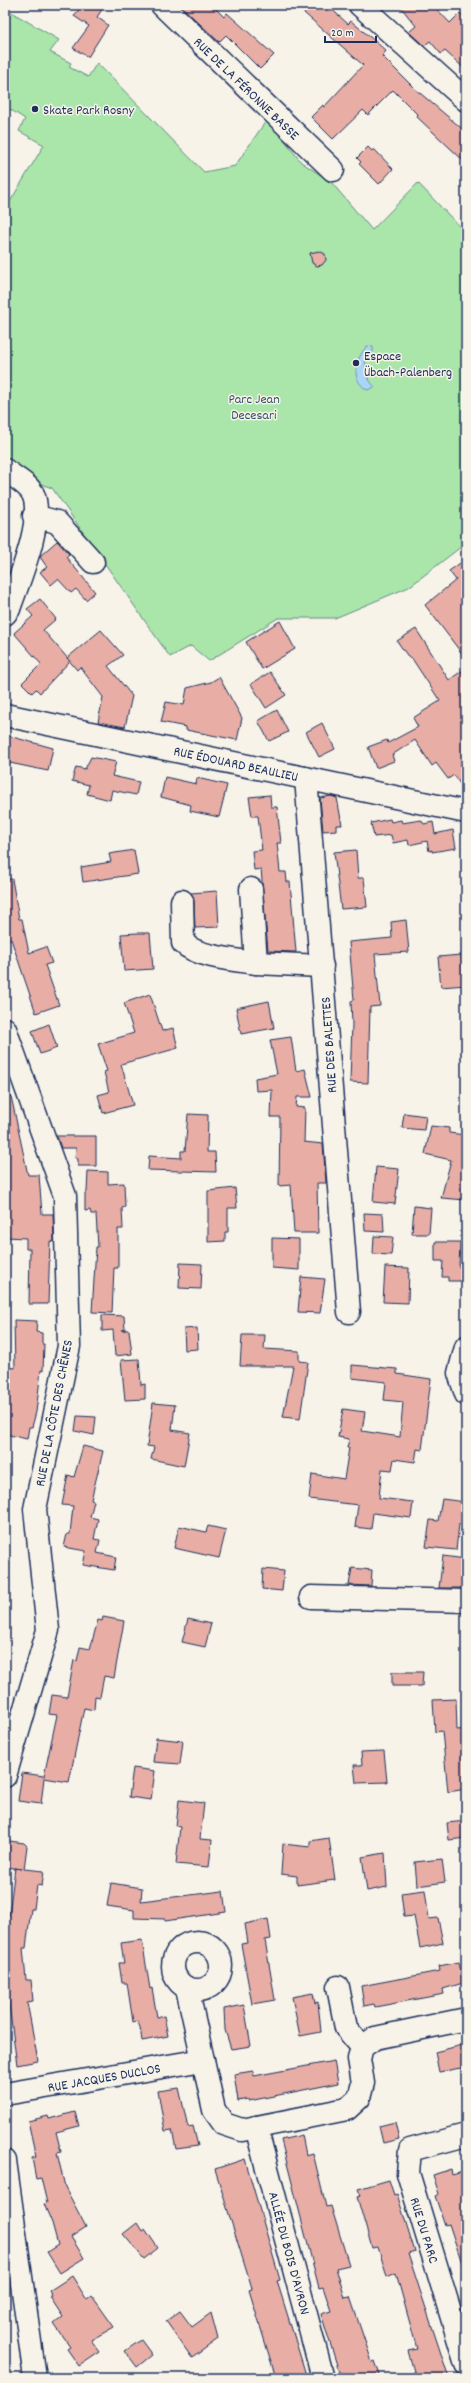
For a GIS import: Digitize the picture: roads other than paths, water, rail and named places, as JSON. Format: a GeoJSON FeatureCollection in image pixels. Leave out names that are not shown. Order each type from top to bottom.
{"type":"FeatureCollection","features":[{"type":"Feature","properties":{"kind":"street","name":"RUE DE LA FÉRONNE BASSE"},"geometry":{"type":"LineString","coordinates":[[162,5],[333,170]]}},
{"type":"Feature","properties":{"kind":"street"},"geometry":{"type":"LineString","coordinates":[[360,5],[466,100]]}},
{"type":"Feature","properties":{"kind":"street"},"geometry":{"type":"LineString","coordinates":[[5,470],[29,488],[34,496],[34,538],[9,609],[5,614]]}},
{"type":"Feature","properties":{"kind":"street"},"geometry":{"type":"LineString","coordinates":[[34,516],[57,522],[93,562]]}},
{"type":"Feature","properties":{"kind":"street","name":"RUE ÉDOUARD BEAULIEU"},"geometry":{"type":"LineString","coordinates":[[5,715],[466,812]]}},
{"type":"Feature","properties":{"kind":"street","name":"RUE DES BALETTES"},"geometry":{"type":"LineString","coordinates":[[306,778],[349,1312]]}},
{"type":"Feature","properties":{"kind":"street"},"geometry":{"type":"LineString","coordinates":[[251,889],[256,963]]}},
{"type":"Feature","properties":{"kind":"street"},"geometry":{"type":"LineString","coordinates":[[182,901],[183,943],[188,948],[224,959],[256,963],[322,966]]}},
{"type":"Feature","properties":{"kind":"street","name":"RUE DE LA CÔTE DES CHÊNES"},"geometry":{"type":"LineString","coordinates":[[5,1029],[9,1052],[65,1196],[69,1346],[34,1509],[48,1630],[5,1776]]}},
{"type":"Feature","properties":{"kind":"street"},"geometry":{"type":"LineString","coordinates":[[466,1347],[459,1373],[466,1394]]}},
{"type":"Feature","properties":{"kind":"street"},"geometry":{"type":"LineString","coordinates":[[311,1598],[466,1601]]}},
{"type":"Feature","properties":{"kind":"street"},"geometry":{"type":"LineString","coordinates":[[338,1987],[346,2028],[362,2047]]}},
{"type":"Feature","properties":{"kind":"street"},"geometry":{"type":"LineString","coordinates":[[187,1988],[214,2110],[224,2124],[242,2130],[347,2109],[359,2098],[363,2083],[359,2059],[362,2047],[374,2038],[466,2019]]}},
{"type":"Feature","properties":{"kind":"street","name":"RUE JACQUES DUCLOS"},"geometry":{"type":"LineString","coordinates":[[5,2094],[202,2060]]}},
{"type":"Feature","properties":{"kind":"street","name":"ALLÉE DU BOIS D'AVRON"},"geometry":{"type":"LineString","coordinates":[[256,2127],[323,2378]]}},
{"type":"Feature","properties":{"kind":"street","name":"RUE DU PARC"},"geometry":{"type":"LineString","coordinates":[[466,2136],[410,2150],[408,2173],[466,2364]]}},
{"type":"Feature","properties":{"kind":"street"},"geometry":{"type":"LineString","coordinates":[[5,2161],[35,2378]]}},
{"type":"Feature","properties":{"kind":"water"},"geometry":{"type":"Polygon","coordinates":[[[367,346],[373,347],[373,352],[366,355],[367,376],[375,387],[367,390],[358,380],[356,368],[357,362],[367,346]]]}},
{"type":"Feature","properties":{"kind":"place","name":"Skate Park Rosny"},"geometry":{"type":"Point","coordinates":[35,109]}},
{"type":"Feature","properties":{"kind":"place","name":"Espace Übach-Palenberg"},"geometry":{"type":"Point","coordinates":[356,363]}},
{"type":"Feature","properties":{"kind":"park label","name":"Parc Jean Decesari"},"geometry":{"type":"Point","coordinates":[254,406]}}]}
